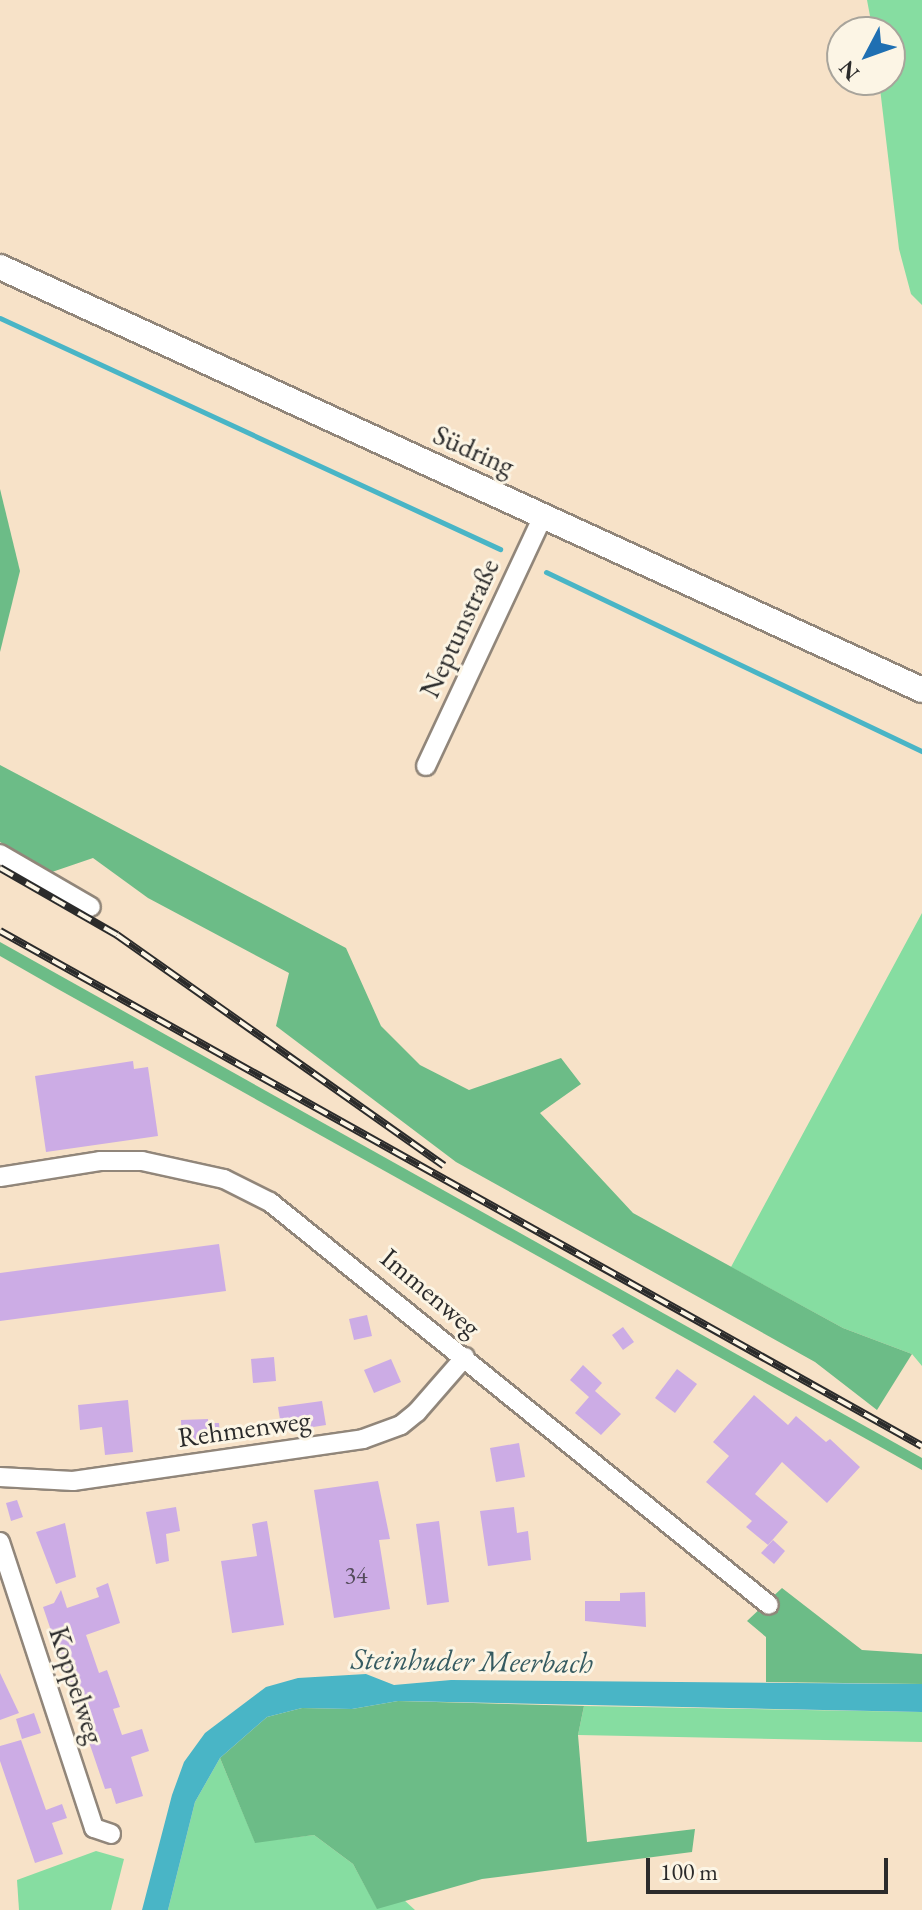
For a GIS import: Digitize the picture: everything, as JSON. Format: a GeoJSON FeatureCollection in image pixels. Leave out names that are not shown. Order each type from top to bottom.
{"type":"FeatureCollection","features":[{"type":"Feature","properties":{"kind":"main road","name":"Südring"},"geometry":{"type":"LineString","coordinates":[[0,267],[922,690]]}},
{"type":"Feature","properties":{"kind":"street","name":"Neptunstraße"},"geometry":{"type":"LineString","coordinates":[[426,766],[544,514]]}},
{"type":"Feature","properties":{"kind":"street"},"geometry":{"type":"LineString","coordinates":[[0,854],[91,907]]}},
{"type":"Feature","properties":{"kind":"street","name":"Immenweg"},"geometry":{"type":"LineString","coordinates":[[0,1177],[100,1161],[142,1161],[224,1179],[313,1231],[769,1605]]}},
{"type":"Feature","properties":{"kind":"street","name":"Rehmenweg"},"geometry":{"type":"LineString","coordinates":[[0,1477],[73,1481],[363,1439],[401,1425],[417,1412],[465,1357]]}},
{"type":"Feature","properties":{"kind":"street","name":"Koppelweg"},"geometry":{"type":"LineString","coordinates":[[0,1542],[94,1828],[111,1834]]}},
{"type":"Feature","properties":{"kind":"green space"},"geometry":{"type":"Polygon","coordinates":[[[867,0],[922,0],[922,305],[911,294],[899,249],[881,96],[906,96],[906,16],[870,16],[867,0]]]}},
{"type":"Feature","properties":{"kind":"green space"},"geometry":{"type":"Polygon","coordinates":[[[0,489],[20,571],[0,652],[0,489]]]}},
{"type":"Feature","properties":{"kind":"green space"},"geometry":{"type":"Polygon","coordinates":[[[0,765],[346,948],[381,1026],[420,1065],[469,1090],[561,1058],[581,1084],[540,1113],[633,1213],[843,1328],[912,1354],[877,1410],[815,1362],[456,1162],[276,1026],[289,973],[148,898],[93,858],[52,872],[0,842],[0,765]]]}},
{"type":"Feature","properties":{"kind":"green space"},"geometry":{"type":"Polygon","coordinates":[[[922,913],[922,1366],[912,1354],[843,1328],[731,1267],[922,913]]]}},
{"type":"Feature","properties":{"kind":"green space"},"geometry":{"type":"Polygon","coordinates":[[[0,942],[922,1458],[922,1470],[0,956],[0,942]]]}},
{"type":"Feature","properties":{"kind":"green space"},"geometry":{"type":"Polygon","coordinates":[[[782,1588],[862,1650],[922,1654],[922,1684],[766,1682],[766,1637],[747,1621],[782,1588]]]}},
{"type":"Feature","properties":{"kind":"green space"},"geometry":{"type":"Polygon","coordinates":[[[398,1701],[584,1706],[578,1735],[587,1842],[695,1829],[692,1852],[482,1879],[377,1909],[353,1864],[314,1835],[255,1843],[220,1758],[267,1717],[302,1708],[352,1709],[398,1701]]]}},
{"type":"Feature","properties":{"kind":"green space"},"geometry":{"type":"Polygon","coordinates":[[[584,1706],[922,1712],[922,1742],[578,1735],[584,1706]]]}},
{"type":"Feature","properties":{"kind":"green space"},"geometry":{"type":"Polygon","coordinates":[[[220,1758],[255,1842],[314,1835],[353,1864],[377,1908],[404,1900],[415,1910],[168,1910],[195,1802],[220,1758]]]}},
{"type":"Feature","properties":{"kind":"green space"},"geometry":{"type":"Polygon","coordinates":[[[96,1851],[124,1859],[111,1910],[19,1910],[17,1880],[96,1851]]]}},
{"type":"Feature","properties":{"kind":"water"},"geometry":{"type":"Polygon","coordinates":[[[366,1674],[394,1685],[451,1680],[922,1684],[922,1712],[398,1701],[352,1709],[302,1708],[267,1717],[220,1758],[195,1802],[168,1910],[142,1910],[172,1795],[184,1762],[205,1733],[266,1687],[298,1678],[366,1674]]]}},
{"type":"Feature","properties":{"kind":"building"},"geometry":{"type":"Polygon","coordinates":[[[133,1061],[134,1069],[148,1067],[158,1136],[46,1152],[35,1076],[133,1061]]]}},
{"type":"Feature","properties":{"kind":"building"},"geometry":{"type":"Polygon","coordinates":[[[219,1244],[226,1291],[0,1321],[0,1273],[219,1244]]]}},
{"type":"Feature","properties":{"kind":"building"},"geometry":{"type":"Polygon","coordinates":[[[367,1315],[372,1336],[354,1340],[349,1319],[367,1315]]]}},
{"type":"Feature","properties":{"kind":"building"},"geometry":{"type":"Polygon","coordinates":[[[623,1327],[634,1342],[623,1350],[612,1335],[623,1327]]]}},
{"type":"Feature","properties":{"kind":"building"},"geometry":{"type":"Polygon","coordinates":[[[274,1357],[276,1381],[253,1383],[251,1359],[274,1357]]]}},
{"type":"Feature","properties":{"kind":"building"},"geometry":{"type":"Polygon","coordinates":[[[391,1359],[401,1382],[374,1393],[364,1370],[391,1359]]]}},
{"type":"Feature","properties":{"kind":"building"},"geometry":{"type":"Polygon","coordinates":[[[583,1365],[602,1383],[595,1391],[621,1414],[601,1435],[575,1413],[589,1397],[570,1380],[583,1365]]]}},
{"type":"Feature","properties":{"kind":"building"},"geometry":{"type":"Polygon","coordinates":[[[677,1369],[697,1384],[675,1413],[655,1398],[677,1369]]]}},
{"type":"Feature","properties":{"kind":"building"},"geometry":{"type":"Polygon","coordinates":[[[754,1395],[788,1425],[796,1416],[826,1442],[830,1439],[860,1467],[827,1503],[782,1462],[755,1494],[788,1522],[768,1545],[746,1527],[752,1521],[706,1482],[729,1456],[713,1442],[754,1395]]]}},
{"type":"Feature","properties":{"kind":"building"},"geometry":{"type":"Polygon","coordinates":[[[128,1400],[133,1452],[105,1455],[102,1427],[80,1430],[78,1405],[128,1400]]]}},
{"type":"Feature","properties":{"kind":"building"},"geometry":{"type":"Polygon","coordinates":[[[322,1401],[326,1425],[282,1432],[278,1407],[322,1401]]]}},
{"type":"Feature","properties":{"kind":"building"},"geometry":{"type":"Polygon","coordinates":[[[208,1419],[208,1423],[219,1423],[220,1435],[212,1436],[212,1443],[182,1445],[181,1420],[208,1419]]]}},
{"type":"Feature","properties":{"kind":"building"},"geometry":{"type":"Polygon","coordinates":[[[519,1443],[525,1477],[496,1482],[490,1448],[519,1443]]]}},
{"type":"Feature","properties":{"kind":"building"},"geometry":{"type":"Polygon","coordinates":[[[378,1481],[390,1539],[379,1540],[390,1609],[334,1618],[314,1490],[378,1481]]]}},
{"type":"Feature","properties":{"kind":"building"},"geometry":{"type":"Polygon","coordinates":[[[17,1500],[23,1517],[11,1521],[6,1503],[17,1500]]]}},
{"type":"Feature","properties":{"kind":"building"},"geometry":{"type":"Polygon","coordinates":[[[176,1507],[180,1531],[166,1534],[169,1561],[156,1564],[146,1512],[176,1507]]]}},
{"type":"Feature","properties":{"kind":"building"},"geometry":{"type":"Polygon","coordinates":[[[514,1507],[517,1533],[528,1531],[531,1560],[488,1566],[480,1511],[514,1507]]]}},
{"type":"Feature","properties":{"kind":"building"},"geometry":{"type":"Polygon","coordinates":[[[267,1521],[284,1625],[232,1633],[221,1561],[257,1556],[252,1524],[267,1521]]]}},
{"type":"Feature","properties":{"kind":"building"},"geometry":{"type":"Polygon","coordinates":[[[439,1521],[449,1602],[427,1605],[416,1524],[439,1521]]]}},
{"type":"Feature","properties":{"kind":"building"},"geometry":{"type":"Polygon","coordinates":[[[65,1523],[76,1577],[56,1584],[36,1532],[65,1523]]]}},
{"type":"Feature","properties":{"kind":"building"},"geometry":{"type":"Polygon","coordinates":[[[773,1540],[785,1551],[774,1564],[761,1553],[773,1540]]]}},
{"type":"Feature","properties":{"kind":"building"},"geometry":{"type":"Polygon","coordinates":[[[108,1583],[120,1623],[86,1635],[99,1673],[107,1670],[120,1707],[113,1709],[122,1735],[142,1729],[149,1751],[131,1757],[143,1796],[116,1804],[111,1788],[105,1789],[43,1607],[54,1603],[61,1590],[67,1608],[99,1597],[96,1588],[108,1583]]]}},
{"type":"Feature","properties":{"kind":"building"},"geometry":{"type":"Polygon","coordinates":[[[645,1592],[646,1627],[585,1621],[585,1601],[620,1601],[620,1593],[645,1592]]]}},
{"type":"Feature","properties":{"kind":"building"},"geometry":{"type":"Polygon","coordinates":[[[0,1673],[19,1713],[0,1720],[0,1673]]]}},
{"type":"Feature","properties":{"kind":"building"},"geometry":{"type":"Polygon","coordinates":[[[34,1713],[41,1733],[22,1739],[16,1719],[34,1713]]]}},
{"type":"Feature","properties":{"kind":"building"},"geometry":{"type":"Polygon","coordinates":[[[21,1740],[46,1810],[62,1804],[67,1818],[52,1823],[63,1854],[35,1863],[0,1761],[0,1746],[21,1740]]]}},
{"type":"Feature","properties":{"kind":"waterway"},"geometry":{"type":"LineString","coordinates":[[0,318],[500,549]]}},
{"type":"Feature","properties":{"kind":"waterway"},"geometry":{"type":"LineString","coordinates":[[546,572],[922,751]]}},
{"type":"Feature","properties":{"kind":"railway"},"geometry":{"type":"LineString","coordinates":[[0,868],[117,935],[444,1166]]}},
{"type":"Feature","properties":{"kind":"railway"},"geometry":{"type":"LineString","coordinates":[[0,931],[922,1446]]}},
{"type":"Feature","properties":{"kind":"water label","name":"Steinhuder Meerbach"},"geometry":{"type":"Point","coordinates":[472,1661]}}]}
